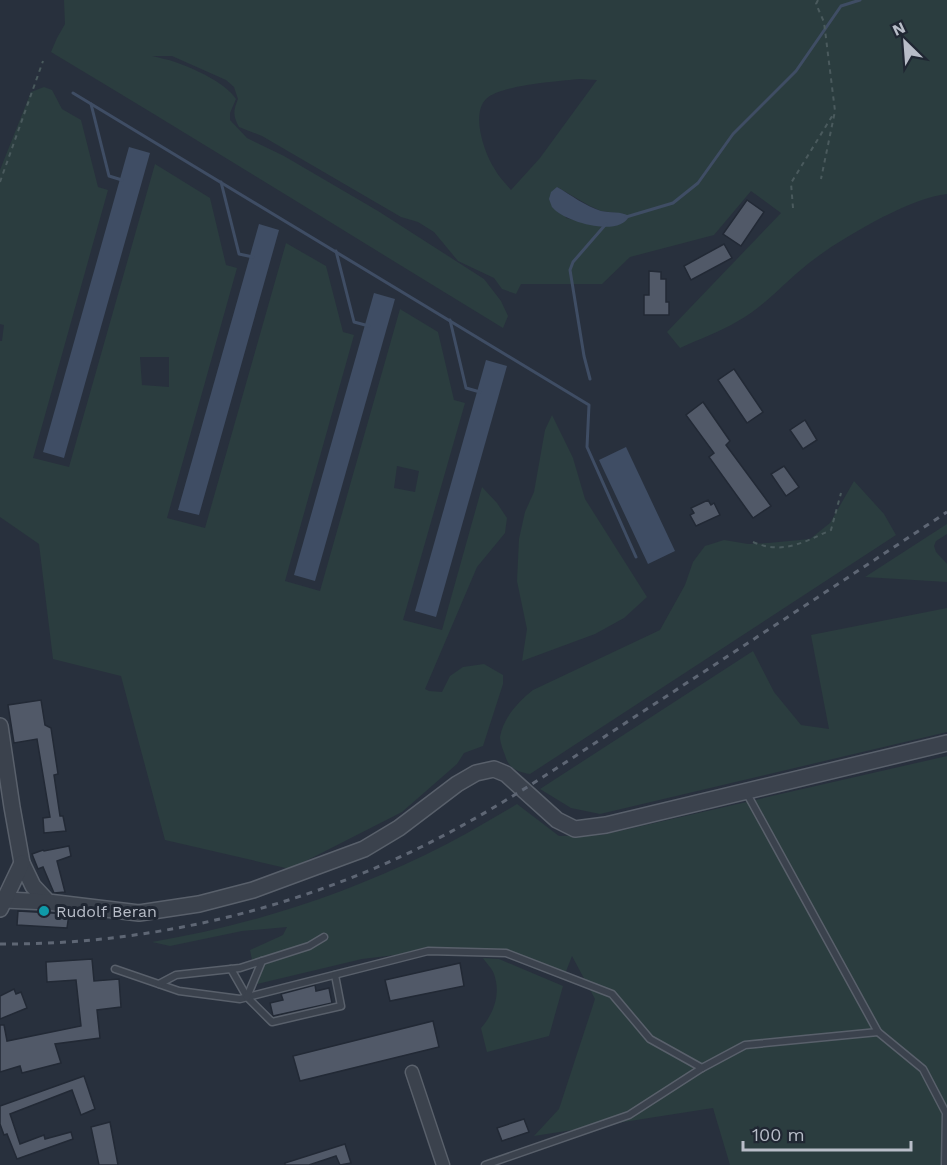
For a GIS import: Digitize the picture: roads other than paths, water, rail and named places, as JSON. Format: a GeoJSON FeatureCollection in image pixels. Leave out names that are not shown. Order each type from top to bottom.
{"type":"FeatureCollection","features":[{"type":"Feature","properties":{"kind":"street"},"geometry":{"type":"LineString","coordinates":[[0,726],[22,863],[33,886],[48,902]]}},
{"type":"Feature","properties":{"kind":"street"},"geometry":{"type":"LineString","coordinates":[[22,863],[3,904],[48,902],[139,913],[199,904],[253,890],[364,849],[399,828],[457,784],[476,773],[494,769],[506,774],[557,820],[575,829],[606,825],[947,743]]}},
{"type":"Feature","properties":{"kind":"street"},"geometry":{"type":"LineString","coordinates":[[412,1072],[443,1165]]}},
{"type":"Feature","properties":{"kind":"lane"},"geometry":{"type":"LineString","coordinates":[[745,791],[878,1032],[923,1069],[946,1113],[945,1165]]}},
{"type":"Feature","properties":{"kind":"lane"},"geometry":{"type":"LineString","coordinates":[[159,984],[176,975],[240,968],[309,946],[324,937]]}},
{"type":"Feature","properties":{"kind":"lane"},"geometry":{"type":"LineString","coordinates":[[115,969],[179,991],[240,999],[428,951],[506,953],[612,994],[650,1039],[702,1068]]}},
{"type":"Feature","properties":{"kind":"lane"},"geometry":{"type":"LineString","coordinates":[[247,997],[262,961]]}},
{"type":"Feature","properties":{"kind":"lane"},"geometry":{"type":"LineString","coordinates":[[231,969],[247,997],[272,1022],[341,1006],[335,975]]}},
{"type":"Feature","properties":{"kind":"lane"},"geometry":{"type":"LineString","coordinates":[[485,1165],[629,1115],[702,1068],[745,1045],[878,1032]]}},
{"type":"Feature","properties":{"kind":"water"},"geometry":{"type":"Polygon","coordinates":[[[129,147],[150,153],[64,458],[43,452],[129,147]]]}},
{"type":"Feature","properties":{"kind":"water"},"geometry":{"type":"Polygon","coordinates":[[[557,187],[595,209],[629,216],[624,223],[604,227],[568,218],[552,207],[549,199],[551,192],[557,187]]]}},
{"type":"Feature","properties":{"kind":"water"},"geometry":{"type":"Polygon","coordinates":[[[259,224],[279,230],[199,515],[178,510],[259,224]]]}},
{"type":"Feature","properties":{"kind":"water"},"geometry":{"type":"Polygon","coordinates":[[[374,293],[395,299],[315,581],[294,575],[374,293]]]}},
{"type":"Feature","properties":{"kind":"water"},"geometry":{"type":"Polygon","coordinates":[[[486,360],[507,366],[436,617],[415,611],[486,360]]]}},
{"type":"Feature","properties":{"kind":"water"},"geometry":{"type":"Polygon","coordinates":[[[626,447],[675,551],[648,564],[599,460],[626,447]]]}},
{"type":"Feature","properties":{"kind":"waterway"},"geometry":{"type":"LineString","coordinates":[[626,217],[673,203],[698,183],[733,134],[796,71],[841,6],[860,0]]}},
{"type":"Feature","properties":{"kind":"waterway"},"geometry":{"type":"LineString","coordinates":[[73,93],[589,405],[587,447],[636,557]]}},
{"type":"Feature","properties":{"kind":"waterway"},"geometry":{"type":"LineString","coordinates":[[91,104],[109,176],[122,180]]}},
{"type":"Feature","properties":{"kind":"waterway"},"geometry":{"type":"LineString","coordinates":[[221,182],[239,254],[253,257]]}},
{"type":"Feature","properties":{"kind":"waterway"},"geometry":{"type":"LineString","coordinates":[[590,379],[570,270],[573,262],[606,224]]}},
{"type":"Feature","properties":{"kind":"waterway"},"geometry":{"type":"LineString","coordinates":[[336,251],[354,322],[369,326]]}},
{"type":"Feature","properties":{"kind":"waterway"},"geometry":{"type":"LineString","coordinates":[[450,320],[466,388],[480,392]]}},
{"type":"Feature","properties":{"kind":"railway"},"geometry":{"type":"LineString","coordinates":[[0,944],[55,943],[163,931],[269,906],[371,870],[481,815],[539,779],[947,512]]}},
{"type":"Feature","properties":{"kind":"place","name":"Rudolf Beran"},"geometry":{"type":"Point","coordinates":[44,911]}}]}
